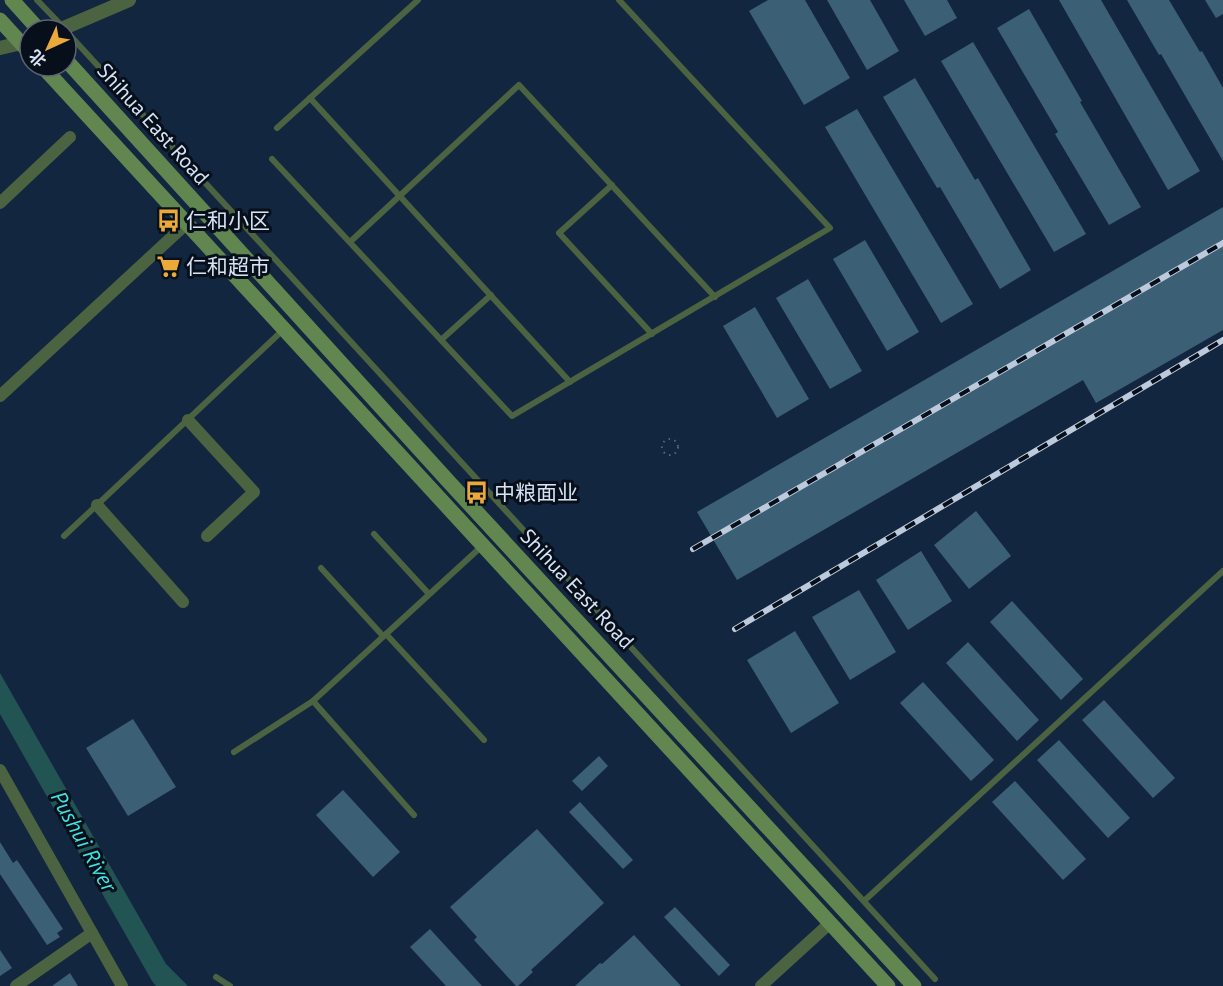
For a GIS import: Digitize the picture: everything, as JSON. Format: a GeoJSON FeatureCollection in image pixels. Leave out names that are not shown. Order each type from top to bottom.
{"type":"FeatureCollection","features":[{"type":"Feature","properties":{"kind":"main road"},"geometry":{"type":"LineString","coordinates":[[12,0],[28,18]]}},
{"type":"Feature","properties":{"kind":"main road"},"geometry":{"type":"LineString","coordinates":[[0,20],[18,37]]}},
{"type":"Feature","properties":{"kind":"main road","name":"Shihua East Road"},"geometry":{"type":"LineString","coordinates":[[78,73],[449,482],[914,986]]}},
{"type":"Feature","properties":{"kind":"main road","name":"Shihua East Road"},"geometry":{"type":"LineString","coordinates":[[53,78],[888,986]]}},
{"type":"Feature","properties":{"kind":"street"},"geometry":{"type":"LineString","coordinates":[[78,24],[129,0]]}},
{"type":"Feature","properties":{"kind":"street"},"geometry":{"type":"LineString","coordinates":[[0,48],[18,47]]}},
{"type":"Feature","properties":{"kind":"street"},"geometry":{"type":"LineString","coordinates":[[0,203],[70,137]]}},
{"type":"Feature","properties":{"kind":"street"},"geometry":{"type":"LineString","coordinates":[[0,396],[186,224]]}},
{"type":"Feature","properties":{"kind":"street"},"geometry":{"type":"LineString","coordinates":[[188,420],[254,492],[207,536]]}},
{"type":"Feature","properties":{"kind":"street"},"geometry":{"type":"LineString","coordinates":[[97,505],[183,602]]}},
{"type":"Feature","properties":{"kind":"street"},"geometry":{"type":"LineString","coordinates":[[0,770],[122,986]]}},
{"type":"Feature","properties":{"kind":"street"},"geometry":{"type":"LineString","coordinates":[[760,986],[830,923]]}},
{"type":"Feature","properties":{"kind":"street"},"geometry":{"type":"LineString","coordinates":[[15,986],[92,933]]}},
{"type":"Feature","properties":{"kind":"lane"},"geometry":{"type":"LineString","coordinates":[[37,0],[53,18]]}},
{"type":"Feature","properties":{"kind":"lane"},"geometry":{"type":"LineString","coordinates":[[277,128],[418,0]]}},
{"type":"Feature","properties":{"kind":"lane"},"geometry":{"type":"LineString","coordinates":[[272,159],[512,416],[830,228],[619,0]]}},
{"type":"Feature","properties":{"kind":"lane"},"geometry":{"type":"LineString","coordinates":[[78,45],[935,979]]}},
{"type":"Feature","properties":{"kind":"lane"},"geometry":{"type":"LineString","coordinates":[[350,242],[519,85],[715,297]]}},
{"type":"Feature","properties":{"kind":"lane"},"geometry":{"type":"LineString","coordinates":[[310,98],[570,382]]}},
{"type":"Feature","properties":{"kind":"lane"},"geometry":{"type":"LineString","coordinates":[[612,185],[559,233],[652,334]]}},
{"type":"Feature","properties":{"kind":"lane"},"geometry":{"type":"LineString","coordinates":[[441,340],[491,295]]}},
{"type":"Feature","properties":{"kind":"lane"},"geometry":{"type":"LineString","coordinates":[[64,536],[284,330]]}},
{"type":"Feature","properties":{"kind":"lane"},"geometry":{"type":"LineString","coordinates":[[374,534],[429,594]]}},
{"type":"Feature","properties":{"kind":"lane"},"geometry":{"type":"LineString","coordinates":[[234,752],[313,701],[482,545]]}},
{"type":"Feature","properties":{"kind":"lane"},"geometry":{"type":"LineString","coordinates":[[321,568],[484,740]]}},
{"type":"Feature","properties":{"kind":"lane"},"geometry":{"type":"LineString","coordinates":[[864,901],[1223,571]]}},
{"type":"Feature","properties":{"kind":"lane"},"geometry":{"type":"LineString","coordinates":[[313,701],[414,815]]}},
{"type":"Feature","properties":{"kind":"lane"},"geometry":{"type":"LineString","coordinates":[[216,977],[230,986]]}},
{"type":"Feature","properties":{"kind":"path"},"geometry":{"type":"LineString","coordinates":[[665,440],[673,440],[678,445],[677,452],[670,456],[664,453],[662,446],[665,440]]}},
{"type":"Feature","properties":{"kind":"water","name":"Pushui River"},"geometry":{"type":"Polygon","coordinates":[[[0,673],[166,964],[188,986],[156,986],[152,981],[0,714],[0,673]]]}},
{"type":"Feature","properties":{"kind":"building"},"geometry":{"type":"Polygon","coordinates":[[[768,0],[805,0],[850,78],[804,105],[749,11],[768,0]]]}},
{"type":"Feature","properties":{"kind":"building"},"geometry":{"type":"Polygon","coordinates":[[[827,0],[870,0],[899,51],[867,70],[827,0]]]}},
{"type":"Feature","properties":{"kind":"building"},"geometry":{"type":"Polygon","coordinates":[[[904,0],[947,0],[957,18],[925,36],[904,0]]]}},
{"type":"Feature","properties":{"kind":"building"},"geometry":{"type":"Polygon","coordinates":[[[1059,0],[1101,0],[1200,171],[1168,190],[1059,0]]]}},
{"type":"Feature","properties":{"kind":"building"},"geometry":{"type":"Polygon","coordinates":[[[1127,0],[1169,0],[1200,52],[1202,51],[1223,88],[1223,161],[1161,54],[1159,55],[1127,0]]]}},
{"type":"Feature","properties":{"kind":"building"},"geometry":{"type":"Polygon","coordinates":[[[1205,0],[1223,0],[1223,14],[1216,18],[1205,0]]]}},
{"type":"Feature","properties":{"kind":"building"},"geometry":{"type":"Polygon","coordinates":[[[1029,9],[1141,207],[1109,225],[1055,134],[1058,132],[997,28],[1029,9]]]}},
{"type":"Feature","properties":{"kind":"building"},"geometry":{"type":"Polygon","coordinates":[[[973,42],[1086,234],[1054,252],[941,61],[973,42]]]}},
{"type":"Feature","properties":{"kind":"building"},"geometry":{"type":"Polygon","coordinates":[[[915,78],[975,180],[978,178],[1031,270],[1000,289],[940,187],[937,188],[883,97],[915,78]]]}},
{"type":"Feature","properties":{"kind":"building"},"geometry":{"type":"Polygon","coordinates":[[[857,109],[973,304],[941,323],[825,127],[857,109]]]}},
{"type":"Feature","properties":{"kind":"building"},"geometry":{"type":"Polygon","coordinates":[[[1223,207],[1223,330],[1096,403],[1083,380],[737,580],[697,512],[1223,207]]]}},
{"type":"Feature","properties":{"kind":"building"},"geometry":{"type":"Polygon","coordinates":[[[865,240],[919,332],[887,351],[833,259],[865,240]]]}},
{"type":"Feature","properties":{"kind":"building"},"geometry":{"type":"Polygon","coordinates":[[[808,279],[862,371],[830,389],[776,298],[808,279]]]}},
{"type":"Feature","properties":{"kind":"building"},"geometry":{"type":"Polygon","coordinates":[[[755,307],[809,399],[777,418],[723,326],[755,307]]]}},
{"type":"Feature","properties":{"kind":"building"},"geometry":{"type":"Polygon","coordinates":[[[976,511],[1011,556],[969,589],[934,545],[976,511]]]}},
{"type":"Feature","properties":{"kind":"building"},"geometry":{"type":"Polygon","coordinates":[[[921,551],[952,601],[908,630],[876,580],[921,551]]]}},
{"type":"Feature","properties":{"kind":"building"},"geometry":{"type":"Polygon","coordinates":[[[859,590],[896,652],[850,680],[812,617],[859,590]]]}},
{"type":"Feature","properties":{"kind":"building"},"geometry":{"type":"Polygon","coordinates":[[[1012,601],[1083,679],[1061,700],[990,622],[1012,601]]]}},
{"type":"Feature","properties":{"kind":"building"},"geometry":{"type":"Polygon","coordinates":[[[795,631],[839,703],[791,733],[747,660],[795,631]]]}},
{"type":"Feature","properties":{"kind":"building"},"geometry":{"type":"Polygon","coordinates":[[[968,642],[1039,720],[1017,741],[946,663],[968,642]]]}},
{"type":"Feature","properties":{"kind":"building"},"geometry":{"type":"Polygon","coordinates":[[[923,682],[994,760],[971,781],[900,703],[923,682]]]}},
{"type":"Feature","properties":{"kind":"building"},"geometry":{"type":"Polygon","coordinates":[[[1104,700],[1175,778],[1153,798],[1082,720],[1104,700]]]}},
{"type":"Feature","properties":{"kind":"building"},"geometry":{"type":"Polygon","coordinates":[[[133,719],[176,787],[128,816],[86,748],[133,719]]]}},
{"type":"Feature","properties":{"kind":"building"},"geometry":{"type":"Polygon","coordinates":[[[1059,740],[1130,818],[1108,838],[1037,760],[1059,740]]]}},
{"type":"Feature","properties":{"kind":"building"},"geometry":{"type":"Polygon","coordinates":[[[599,756],[608,766],[582,791],[572,781],[599,756]]]}},
{"type":"Feature","properties":{"kind":"building"},"geometry":{"type":"Polygon","coordinates":[[[1015,781],[1086,859],[1063,880],[992,802],[1015,781]]]}},
{"type":"Feature","properties":{"kind":"building"},"geometry":{"type":"Polygon","coordinates":[[[343,790],[400,852],[373,877],[316,815],[343,790]]]}},
{"type":"Feature","properties":{"kind":"building"},"geometry":{"type":"Polygon","coordinates":[[[580,802],[633,860],[623,869],[569,812],[580,802]]]}},
{"type":"Feature","properties":{"kind":"building"},"geometry":{"type":"Polygon","coordinates":[[[537,829],[604,903],[516,986],[474,940],[477,937],[450,907],[537,829]]]}},
{"type":"Feature","properties":{"kind":"building"},"geometry":{"type":"Polygon","coordinates":[[[0,842],[13,863],[17,860],[63,929],[57,933],[60,937],[47,945],[0,874],[0,842]]]}},
{"type":"Feature","properties":{"kind":"building"},"geometry":{"type":"Polygon","coordinates":[[[675,907],[730,965],[719,976],[664,917],[675,907]]]}},
{"type":"Feature","properties":{"kind":"building"},"geometry":{"type":"Polygon","coordinates":[[[430,929],[482,986],[446,986],[410,947],[430,929]]]}},
{"type":"Feature","properties":{"kind":"building"},"geometry":{"type":"Polygon","coordinates":[[[634,935],[681,986],[575,986],[600,963],[602,964],[634,935]]]}},
{"type":"Feature","properties":{"kind":"building"},"geometry":{"type":"Polygon","coordinates":[[[0,950],[12,968],[0,976],[0,950]]]}},
{"type":"Feature","properties":{"kind":"building"},"geometry":{"type":"Polygon","coordinates":[[[70,973],[78,986],[52,986],[70,973]]]}},
{"type":"Feature","properties":{"kind":"railway"},"geometry":{"type":"LineString","coordinates":[[693,549],[1223,243]]}},
{"type":"Feature","properties":{"kind":"railway"},"geometry":{"type":"LineString","coordinates":[[735,629],[1223,340]]}},
{"type":"Feature","properties":{"kind":"place","name":"仁和小区"},"geometry":{"type":"Point","coordinates":[168,221]}},
{"type":"Feature","properties":{"kind":"place","name":"仁和超市"},"geometry":{"type":"Point","coordinates":[168,267]}},
{"type":"Feature","properties":{"kind":"place","name":"中粮面业"},"geometry":{"type":"Point","coordinates":[476,493]}}]}
